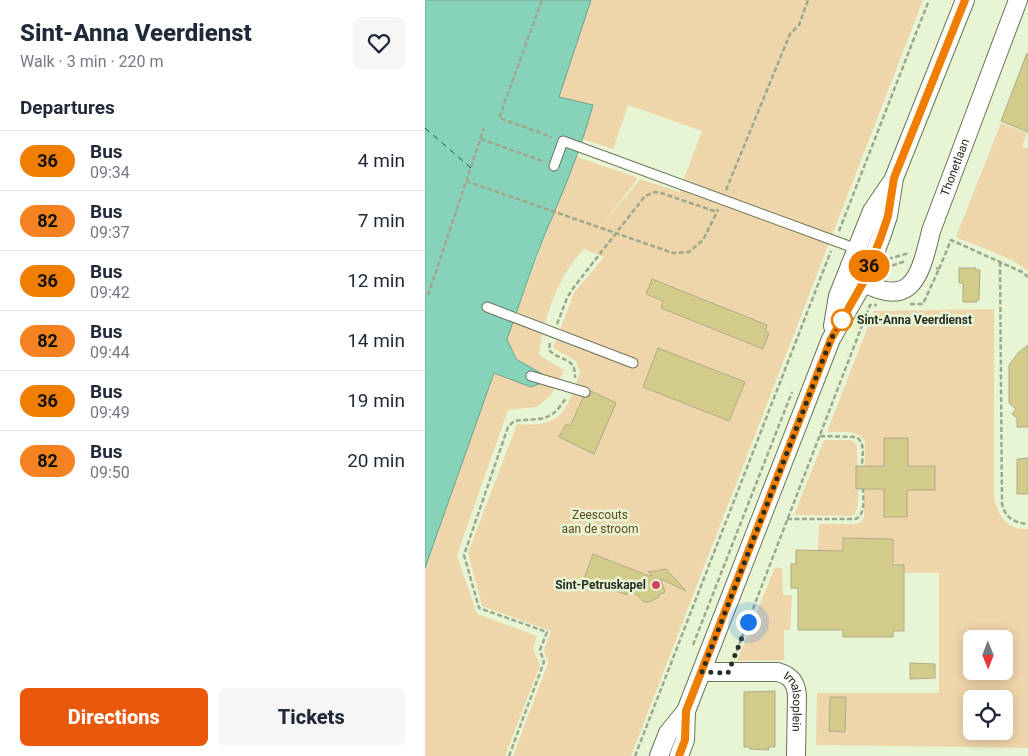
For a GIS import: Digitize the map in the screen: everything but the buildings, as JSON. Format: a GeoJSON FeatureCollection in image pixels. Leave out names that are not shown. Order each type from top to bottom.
{"type":"FeatureCollection","features":[{"type":"Feature","properties":{"kind":"street"},"geometry":{"type":"LineString","coordinates":[[831,339],[838,296],[850,265],[872,210],[894,178],[965,0]]}},
{"type":"Feature","properties":{"kind":"street"},"geometry":{"type":"LineString","coordinates":[[1018,0],[1028,1]]}},
{"type":"Feature","properties":{"kind":"street","name":"Thonetlaan"},"geometry":{"type":"LineString","coordinates":[[863,283],[879,290],[895,292],[906,289],[915,282],[931,231],[1018,0]]}},
{"type":"Feature","properties":{"kind":"street"},"geometry":{"type":"LineString","coordinates":[[660,756],[668,733],[686,711],[702,672],[831,339],[863,283],[871,264],[888,216],[894,178]]}},
{"type":"Feature","properties":{"kind":"street"},"geometry":{"type":"LineString","coordinates":[[850,265],[853,277],[863,283]]}},
{"type":"Feature","properties":{"kind":"street","name":"Imalsoplein"},"geometry":{"type":"LineString","coordinates":[[702,672],[778,672],[793,679],[797,696],[797,756]]}},
{"type":"Feature","properties":{"kind":"street"},"geometry":{"type":"LineString","coordinates":[[679,756],[685,740],[686,711]]}},
{"type":"Feature","properties":{"kind":"lane"},"geometry":{"type":"LineString","coordinates":[[554,166],[563,141],[857,248]]}},
{"type":"Feature","properties":{"kind":"lane"},"geometry":{"type":"LineString","coordinates":[[487,307],[633,363]]}},
{"type":"Feature","properties":{"kind":"lane"},"geometry":{"type":"LineString","coordinates":[[531,376],[585,392]]}},
{"type":"Feature","properties":{"kind":"path"},"geometry":{"type":"LineString","coordinates":[[542,0],[499,118],[563,141]]}},
{"type":"Feature","properties":{"kind":"path"},"geometry":{"type":"LineString","coordinates":[[466,181],[673,253],[689,252],[703,240],[717,212],[791,34],[799,25],[809,0]]}},
{"type":"Feature","properties":{"kind":"path"},"geometry":{"type":"LineString","coordinates":[[635,756],[929,0]]}},
{"type":"Feature","properties":{"kind":"path"},"geometry":{"type":"LineString","coordinates":[[428,295],[485,128]]}},
{"type":"Feature","properties":{"kind":"path"},"geometry":{"type":"LineString","coordinates":[[481,139],[554,166]]}},
{"type":"Feature","properties":{"kind":"path"},"geometry":{"type":"LineString","coordinates":[[509,756],[544,662],[540,650],[547,632],[479,608],[464,555],[509,427],[514,421],[543,419],[553,414],[561,406],[571,388],[575,375],[572,364],[552,354],[549,350],[553,332],[570,293],[645,196],[655,192],[717,212]]}},
{"type":"Feature","properties":{"kind":"path"},"geometry":{"type":"LineString","coordinates":[[906,304],[923,304],[951,240],[1022,272],[1028,277]]}},
{"type":"Feature","properties":{"kind":"path"},"geometry":{"type":"LineString","coordinates":[[871,264],[885,268],[908,261],[939,269]]}},
{"type":"Feature","properties":{"kind":"path"},"geometry":{"type":"LineString","coordinates":[[1000,262],[1002,504],[1003,510],[1013,521],[1028,524]]}},
{"type":"Feature","properties":{"kind":"path"},"geometry":{"type":"LineString","coordinates":[[728,673],[870,305],[879,305]]}},
{"type":"Feature","properties":{"kind":"path"},"geometry":{"type":"LineString","coordinates":[[819,436],[856,437],[860,439],[862,466]]}},
{"type":"Feature","properties":{"kind":"path"},"geometry":{"type":"LineString","coordinates":[[787,519],[856,519],[863,511],[863,489]]}},
{"type":"Feature","properties":{"kind":"green space","name":"Zeescouts aan de stroom"},"geometry":{"type":"Polygon","coordinates":[[[591,0],[923,0],[631,756],[513,756],[548,663],[544,650],[551,631],[482,606],[468,553],[517,424],[542,423],[556,418],[564,410],[574,390],[580,372],[576,361],[553,348],[574,293],[604,257],[584,249],[569,268],[557,290],[545,322],[540,344],[539,355],[564,370],[551,395],[537,407],[508,410],[457,555],[477,614],[537,636],[533,649],[540,665],[505,756],[425,756],[425,568],[494,373],[531,387],[551,379],[516,359],[507,339],[575,156],[638,178],[601,227],[640,179],[679,192],[702,131],[628,105],[613,149],[583,139],[587,126],[559,97],[591,0]]]}},
{"type":"Feature","properties":{"kind":"green space"},"geometry":{"type":"Polygon","coordinates":[[[1001,123],[1027,133],[1022,147],[1028,148],[1028,271],[1012,260],[956,237],[1001,123]]]}},
{"type":"Feature","properties":{"kind":"green space"},"geometry":{"type":"Polygon","coordinates":[[[994,309],[994,497],[1001,516],[1009,524],[1021,529],[1028,529],[1028,748],[816,745],[817,693],[939,693],[939,573],[904,573],[904,565],[893,565],[893,539],[843,538],[843,551],[818,551],[819,524],[856,524],[861,522],[864,517],[865,441],[862,437],[853,433],[827,432],[874,311],[994,309]]]}},
{"type":"Feature","properties":{"kind":"green space"},"geometry":{"type":"Polygon","coordinates":[[[824,440],[851,440],[857,445],[858,505],[855,514],[850,516],[794,515],[824,440]]]}},
{"type":"Feature","properties":{"kind":"green space"},"geometry":{"type":"Polygon","coordinates":[[[775,567],[782,568],[783,595],[792,595],[790,630],[784,630],[784,660],[737,661],[775,567]]]}},
{"type":"Feature","properties":{"kind":"shaded area"},"geometry":{"type":"Polygon","coordinates":[[[425,0],[591,0],[559,97],[593,105],[577,154],[540,247],[507,339],[516,359],[551,379],[531,387],[494,373],[425,568],[425,0]]]}},
{"type":"Feature","properties":{"kind":"ferry route"},"geometry":{"type":"LineString","coordinates":[[425,128],[471,168]]}},
{"type":"Feature","properties":{"kind":"bus line","name":"36"},"geometry":{"type":"LineString","coordinates":[[679,756],[685,740],[686,711],[831,339],[863,283],[888,216],[894,178],[965,0]]}},
{"type":"Feature","properties":{"kind":"place","name":"Sint-Anna Veerdienst"},"geometry":{"type":"Point","coordinates":[842,320]}},
{"type":"Feature","properties":{"kind":"place","name":"Sint-Petruskapel"},"geometry":{"type":"Point","coordinates":[656,585]}},
{"type":"Feature","properties":{"kind":"route"},"geometry":{"type":"LineString","coordinates":[[748,622],[728,673],[702,672],[831,339],[842,320]]}}]}
